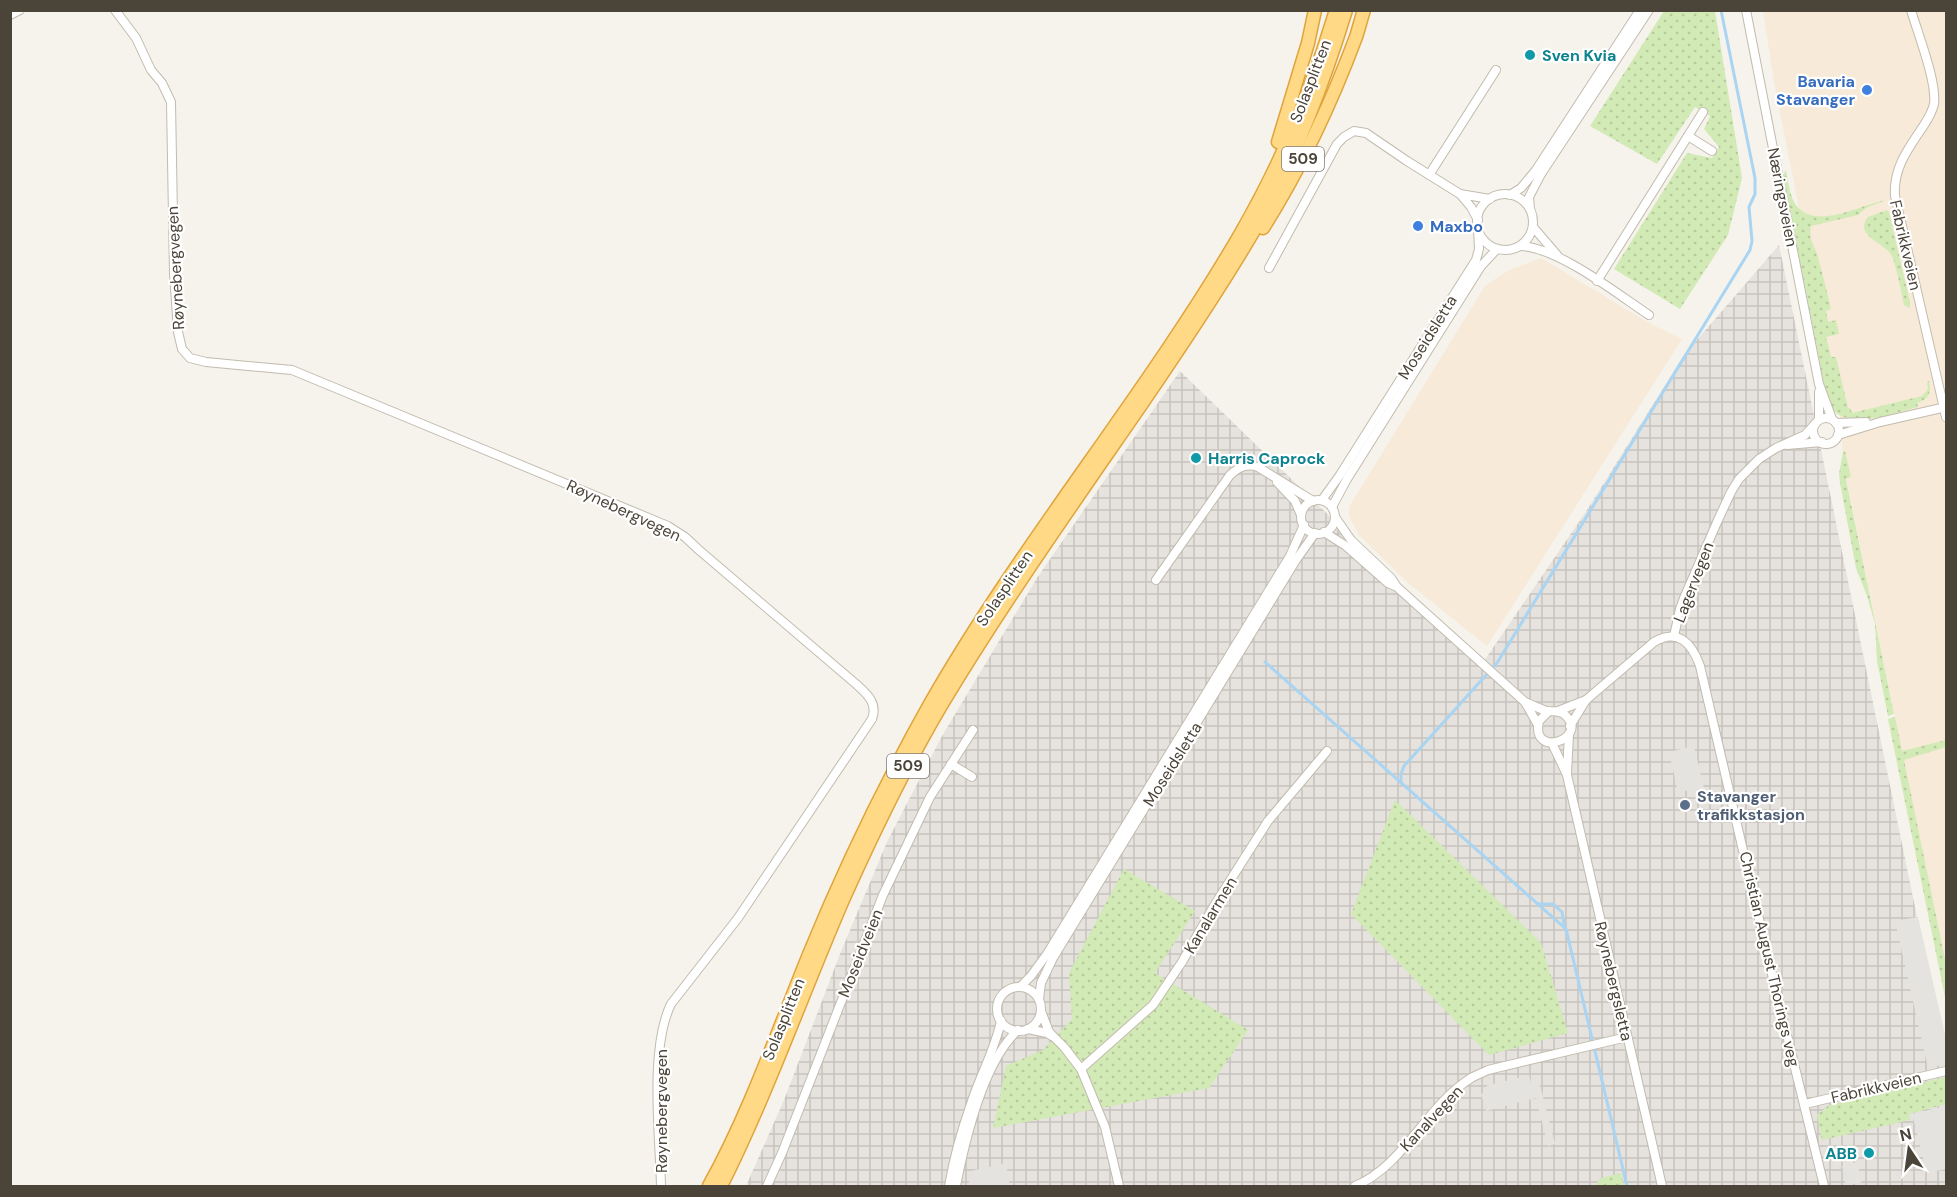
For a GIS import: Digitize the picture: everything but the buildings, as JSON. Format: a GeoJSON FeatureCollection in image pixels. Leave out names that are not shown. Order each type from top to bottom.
{"type":"FeatureCollection","features":[{"type":"Feature","properties":{"kind":"highway","name":"509"},"geometry":{"type":"LineString","coordinates":[[1242,231],[1245,216],[1267,172],[1279,141],[1308,43],[1315,10]]}},
{"type":"Feature","properties":{"kind":"highway","name":"Solasplitten"},"geometry":{"type":"LineString","coordinates":[[710,1186],[748,1103],[810,951],[858,843],[893,772],[931,702],[994,602],[1191,315],[1242,231],[1290,134],[1311,83],[1336,10]]}},
{"type":"Feature","properties":{"kind":"highway","name":"Solasplitten"},"geometry":{"type":"LineString","coordinates":[[721,1186],[763,1096],[843,902],[907,767],[940,708],[1002,608],[1215,294],[1257,225],[1295,149],[1320,89],[1346,10]]}},
{"type":"Feature","properties":{"kind":"highway","name":"509"},"geometry":{"type":"LineString","coordinates":[[1215,294],[1227,284],[1280,202],[1333,94],[1364,10]]}},
{"type":"Feature","properties":{"kind":"street"},"geometry":{"type":"LineString","coordinates":[[10,15],[21,10]]}},
{"type":"Feature","properties":{"kind":"street","name":"Røynebergvegen"},"geometry":{"type":"LineString","coordinates":[[115,10],[136,38],[151,70],[162,83],[171,102],[172,230],[178,332],[182,349],[190,358],[230,365],[292,370],[668,526],[685,537],[856,684],[872,701],[874,712],[872,719],[738,918],[671,1004],[663,1022],[658,1069],[661,1186]]}},
{"type":"Feature","properties":{"kind":"street"},"geometry":{"type":"LineString","coordinates":[[1510,195],[1521,188],[1536,170],[1640,10]]}},
{"type":"Feature","properties":{"kind":"street"},"geometry":{"type":"LineString","coordinates":[[1521,246],[1527,241],[1533,227],[1529,197],[1541,174],[1649,10]]}},
{"type":"Feature","properties":{"kind":"street","name":"Næringsveien"},"geometry":{"type":"LineString","coordinates":[[1746,10],[1819,384],[1834,421]]}},
{"type":"Feature","properties":{"kind":"street","name":"Fabrikkveien"},"geometry":{"type":"LineString","coordinates":[[1911,10],[1931,80],[1934,104],[1928,119],[1899,166],[1894,180],[1895,196],[1946,411]]}},
{"type":"Feature","properties":{"kind":"street"},"geometry":{"type":"LineString","coordinates":[[1430,175],[1496,70]]}},
{"type":"Feature","properties":{"kind":"street"},"geometry":{"type":"LineString","coordinates":[[1597,281],[1703,112]]}},
{"type":"Feature","properties":{"kind":"street"},"geometry":{"type":"LineString","coordinates":[[1269,268],[1337,144],[1354,131],[1366,133],[1460,194],[1471,207],[1478,220],[1482,238],[1489,245],[1505,250],[1533,246],[1559,257],[1649,315]]}},
{"type":"Feature","properties":{"kind":"street"},"geometry":{"type":"LineString","coordinates":[[1688,136],[1712,151]]}},
{"type":"Feature","properties":{"kind":"street"},"geometry":{"type":"LineString","coordinates":[[1460,194],[1490,199]]}},
{"type":"Feature","properties":{"kind":"street"},"geometry":{"type":"LineString","coordinates":[[1478,220],[1484,205],[1490,199],[1500,195],[1510,195],[1525,202],[1530,209]]}},
{"type":"Feature","properties":{"kind":"street"},"geometry":{"type":"LineString","coordinates":[[1533,227],[1559,257]]}},
{"type":"Feature","properties":{"kind":"street","name":"Moseidsletta"},"geometry":{"type":"LineString","coordinates":[[1322,500],[1476,260],[1479,249],[1479,230]]}},
{"type":"Feature","properties":{"kind":"street","name":"Moseidsletta"},"geometry":{"type":"LineString","coordinates":[[1332,507],[1347,478],[1481,266],[1497,249]]}},
{"type":"Feature","properties":{"kind":"street","name":"Næringsveien"},"geometry":{"type":"LineString","coordinates":[[1817,422],[1819,384]]}},
{"type":"Feature","properties":{"kind":"street"},"geometry":{"type":"LineString","coordinates":[[1838,435],[1880,422],[1946,411]]}},
{"type":"Feature","properties":{"kind":"street"},"geometry":{"type":"LineString","coordinates":[[1834,421],[1839,429],[1838,435],[1833,441],[1821,442],[1814,435],[1817,422],[1825,418],[1834,421],[1880,422]]}},
{"type":"Feature","properties":{"kind":"street","name":"Lagervegen"},"geometry":{"type":"LineString","coordinates":[[1570,729],[1586,700],[1646,647],[1660,639],[1674,636],[1680,609],[1731,492],[1748,468],[1768,453],[1805,435],[1817,422]]}},
{"type":"Feature","properties":{"kind":"street","name":"Lagervegen"},"geometry":{"type":"LineString","coordinates":[[1783,445],[1821,442]]}},
{"type":"Feature","properties":{"kind":"street"},"geometry":{"type":"LineString","coordinates":[[1156,580],[1230,475],[1238,468],[1252,465],[1271,473],[1313,501]]}},
{"type":"Feature","properties":{"kind":"street"},"geometry":{"type":"LineString","coordinates":[[1271,473],[1295,501],[1308,530],[1315,533],[1324,532],[1332,527],[1335,517]]}},
{"type":"Feature","properties":{"kind":"street"},"geometry":{"type":"LineString","coordinates":[[1302,516],[1305,506],[1313,501],[1322,500],[1332,507],[1344,531],[1391,578],[1397,587],[1525,702],[1543,738],[1552,743],[1562,741],[1570,729],[1567,717],[1525,702]]}},
{"type":"Feature","properties":{"kind":"street","name":"Moseidsletta"},"geometry":{"type":"LineString","coordinates":[[1020,987],[1047,954],[1185,730],[1290,556],[1304,525]]}},
{"type":"Feature","properties":{"kind":"street"},"geometry":{"type":"LineString","coordinates":[[1324,532],[1346,546],[1388,583],[1397,587]]}},
{"type":"Feature","properties":{"kind":"street","name":"Moseidsletta"},"geometry":{"type":"LineString","coordinates":[[1039,999],[1041,982],[1053,958],[1296,560],[1315,533]]}},
{"type":"Feature","properties":{"kind":"street","name":"Christian August Thorings veg"},"geometry":{"type":"LineString","coordinates":[[1674,636],[1691,647],[1700,666],[1824,1186]]}},
{"type":"Feature","properties":{"kind":"street","name":"Lagervegen"},"geometry":{"type":"LineString","coordinates":[[1553,711],[1586,700]]}},
{"type":"Feature","properties":{"kind":"street"},"geometry":{"type":"LineString","coordinates":[[1538,725],[1541,717],[1553,711]]}},
{"type":"Feature","properties":{"kind":"street","name":"Røynebergsletta"},"geometry":{"type":"LineString","coordinates":[[1567,775],[1570,729]]}},
{"type":"Feature","properties":{"kind":"street","name":"Moseidveien"},"geometry":{"type":"LineString","coordinates":[[767,1186],[883,895],[930,797],[973,730]]}},
{"type":"Feature","properties":{"kind":"street","name":"Røynebergsletta"},"geometry":{"type":"LineString","coordinates":[[1552,743],[1567,775],[1662,1186]]}},
{"type":"Feature","properties":{"kind":"street","name":"Kanalarmen"},"geometry":{"type":"LineString","coordinates":[[1081,1069],[1153,1005],[1182,962],[1214,906],[1268,821],[1327,752]]}},
{"type":"Feature","properties":{"kind":"street"},"geometry":{"type":"LineString","coordinates":[[951,764],[972,777]]}},
{"type":"Feature","properties":{"kind":"street"},"geometry":{"type":"LineString","coordinates":[[1055,1039],[1047,1033],[1028,1029],[1011,1030],[1001,1022],[997,1011],[999,999],[1008,990],[1020,987],[1032,990],[1039,999],[1049,1032],[1081,1069],[1106,1127],[1119,1186]]}},
{"type":"Feature","properties":{"kind":"street"},"geometry":{"type":"LineString","coordinates":[[1028,1029],[1037,1022],[1041,1011]]}},
{"type":"Feature","properties":{"kind":"street"},"geometry":{"type":"LineString","coordinates":[[949,1186],[959,1140],[1001,1022]]}},
{"type":"Feature","properties":{"kind":"street"},"geometry":{"type":"LineString","coordinates":[[956,1186],[969,1132],[993,1065],[1010,1037],[1018,1030]]}},
{"type":"Feature","properties":{"kind":"street","name":"Kanalvegen"},"geometry":{"type":"LineString","coordinates":[[1355,1186],[1376,1176],[1389,1164],[1444,1100],[1471,1078],[1488,1070],[1627,1037]]}},
{"type":"Feature","properties":{"kind":"street","name":"Fabrikkveien"},"geometry":{"type":"LineString","coordinates":[[1805,1104],[1947,1071]]}},
{"type":"Feature","properties":{"kind":"shaded area"},"geometry":{"type":"Polygon","coordinates":[[[1763,11],[1946,11],[1946,969],[1843,461],[1840,416],[1774,82],[1763,11]]]}},
{"type":"Feature","properties":{"kind":"shaded area"},"geometry":{"type":"Polygon","coordinates":[[[1779,245],[1946,1058],[1946,1186],[746,1186],[784,1100],[840,954],[887,842],[942,736],[1037,578],[1180,371],[1482,664],[1587,510],[1684,355],[1779,245]]]}},
{"type":"Feature","properties":{"kind":"shaded area"},"geometry":{"type":"Polygon","coordinates":[[[1541,258],[1649,323],[1682,339],[1487,646],[1408,583],[1359,535],[1349,516],[1349,507],[1485,286],[1507,271],[1541,258]]]}},
{"type":"Feature","properties":{"kind":"shaded area"},"geometry":{"type":"Polygon","coordinates":[[[1694,746],[1704,788],[1678,792],[1669,752],[1694,746]]]}},
{"type":"Feature","properties":{"kind":"shaded area"},"geometry":{"type":"Polygon","coordinates":[[[1918,917],[1946,1039],[1946,1064],[1928,1068],[1895,921],[1918,917]]]}},
{"type":"Feature","properties":{"kind":"shaded area"},"geometry":{"type":"Polygon","coordinates":[[[1529,1075],[1531,1083],[1539,1081],[1555,1144],[1548,1146],[1536,1098],[1486,1111],[1481,1094],[1488,1092],[1486,1086],[1529,1075]]]}},
{"type":"Feature","properties":{"kind":"shaded area"},"geometry":{"type":"Polygon","coordinates":[[[1946,1106],[1946,1169],[1927,1173],[1912,1114],[1946,1106]]]}},
{"type":"Feature","properties":{"kind":"shaded area"},"geometry":{"type":"Polygon","coordinates":[[[1857,1162],[1862,1182],[1846,1186],[1842,1166],[1857,1162]]]}},
{"type":"Feature","properties":{"kind":"shaded area"},"geometry":{"type":"Polygon","coordinates":[[[1006,1163],[1010,1186],[968,1186],[971,1171],[1006,1163]]]}},
{"type":"Feature","properties":{"kind":"green space"},"geometry":{"type":"Polygon","coordinates":[[[1664,11],[1715,11],[1742,178],[1728,235],[1680,309],[1614,269],[1687,153],[1712,158],[1719,147],[1704,129],[1710,116],[1695,107],[1657,164],[1590,126],[1664,11]]]}},
{"type":"Feature","properties":{"kind":"green space"},"geometry":{"type":"Polygon","coordinates":[[[1786,170],[1794,202],[1802,211],[1812,215],[1837,214],[1886,200],[1866,208],[1858,215],[1811,226],[1811,239],[1817,253],[1831,309],[1826,311],[1828,322],[1836,320],[1839,334],[1826,337],[1831,357],[1836,357],[1848,408],[1852,413],[1922,396],[1928,389],[1927,382],[1929,381],[1928,395],[1917,403],[1918,407],[1863,419],[1842,416],[1831,408],[1826,394],[1783,175],[1786,170]]]}},
{"type":"Feature","properties":{"kind":"green space"},"geometry":{"type":"Polygon","coordinates":[[[1887,210],[1910,308],[1904,305],[1892,256],[1864,229],[1868,217],[1887,210]]]}},
{"type":"Feature","properties":{"kind":"green space"},"geometry":{"type":"Polygon","coordinates":[[[1845,451],[1851,477],[1846,479],[1894,714],[1888,716],[1877,661],[1875,624],[1856,568],[1840,483],[1839,474],[1845,451]]]}},
{"type":"Feature","properties":{"kind":"green space"},"geometry":{"type":"Polygon","coordinates":[[[1895,717],[1902,751],[1946,740],[1946,747],[1904,760],[1946,964],[1946,1002],[1888,719],[1895,717]]]}},
{"type":"Feature","properties":{"kind":"green space"},"geometry":{"type":"Polygon","coordinates":[[[1395,800],[1541,943],[1568,1033],[1489,1055],[1351,914],[1395,800]]]}},
{"type":"Feature","properties":{"kind":"green space"},"geometry":{"type":"Polygon","coordinates":[[[1124,869],[1195,911],[1155,973],[1248,1030],[1209,1088],[993,1128],[1006,1066],[1043,1050],[1072,1019],[1069,973],[1124,869]]]}},
{"type":"Feature","properties":{"kind":"green space"},"geometry":{"type":"Polygon","coordinates":[[[1946,1077],[1946,1104],[1909,1114],[1910,1120],[1822,1140],[1817,1115],[1829,1105],[1946,1077]]]}},
{"type":"Feature","properties":{"kind":"green space"},"geometry":{"type":"Polygon","coordinates":[[[1621,1173],[1624,1186],[1595,1186],[1601,1178],[1621,1173]]]}},
{"type":"Feature","properties":{"kind":"waterway"},"geometry":{"type":"LineString","coordinates":[[1401,783],[1404,766],[1497,663],[1750,250],[1752,241],[1749,207],[1755,194],[1755,178],[1721,10]]}},
{"type":"Feature","properties":{"kind":"waterway"},"geometry":{"type":"LineString","coordinates":[[1265,662],[1566,929],[1627,1186]]}},
{"type":"Feature","properties":{"kind":"waterway"},"geometry":{"type":"LineString","coordinates":[[1538,904],[1553,904],[1562,912],[1565,929]]}},
{"type":"Feature","properties":{"kind":"place","name":"Sven Kvia"},"geometry":{"type":"Point","coordinates":[1530,55]}},
{"type":"Feature","properties":{"kind":"place","name":"Bavaria Stavanger"},"geometry":{"type":"Point","coordinates":[1867,90]}},
{"type":"Feature","properties":{"kind":"place","name":"Maxbo"},"geometry":{"type":"Point","coordinates":[1418,226]}},
{"type":"Feature","properties":{"kind":"place","name":"Harris Caprock"},"geometry":{"type":"Point","coordinates":[1196,458]}},
{"type":"Feature","properties":{"kind":"place","name":"Stavanger trafikkstasjon"},"geometry":{"type":"Point","coordinates":[1685,805]}},
{"type":"Feature","properties":{"kind":"place","name":"ABB"},"geometry":{"type":"Point","coordinates":[1869,1153]}}]}
